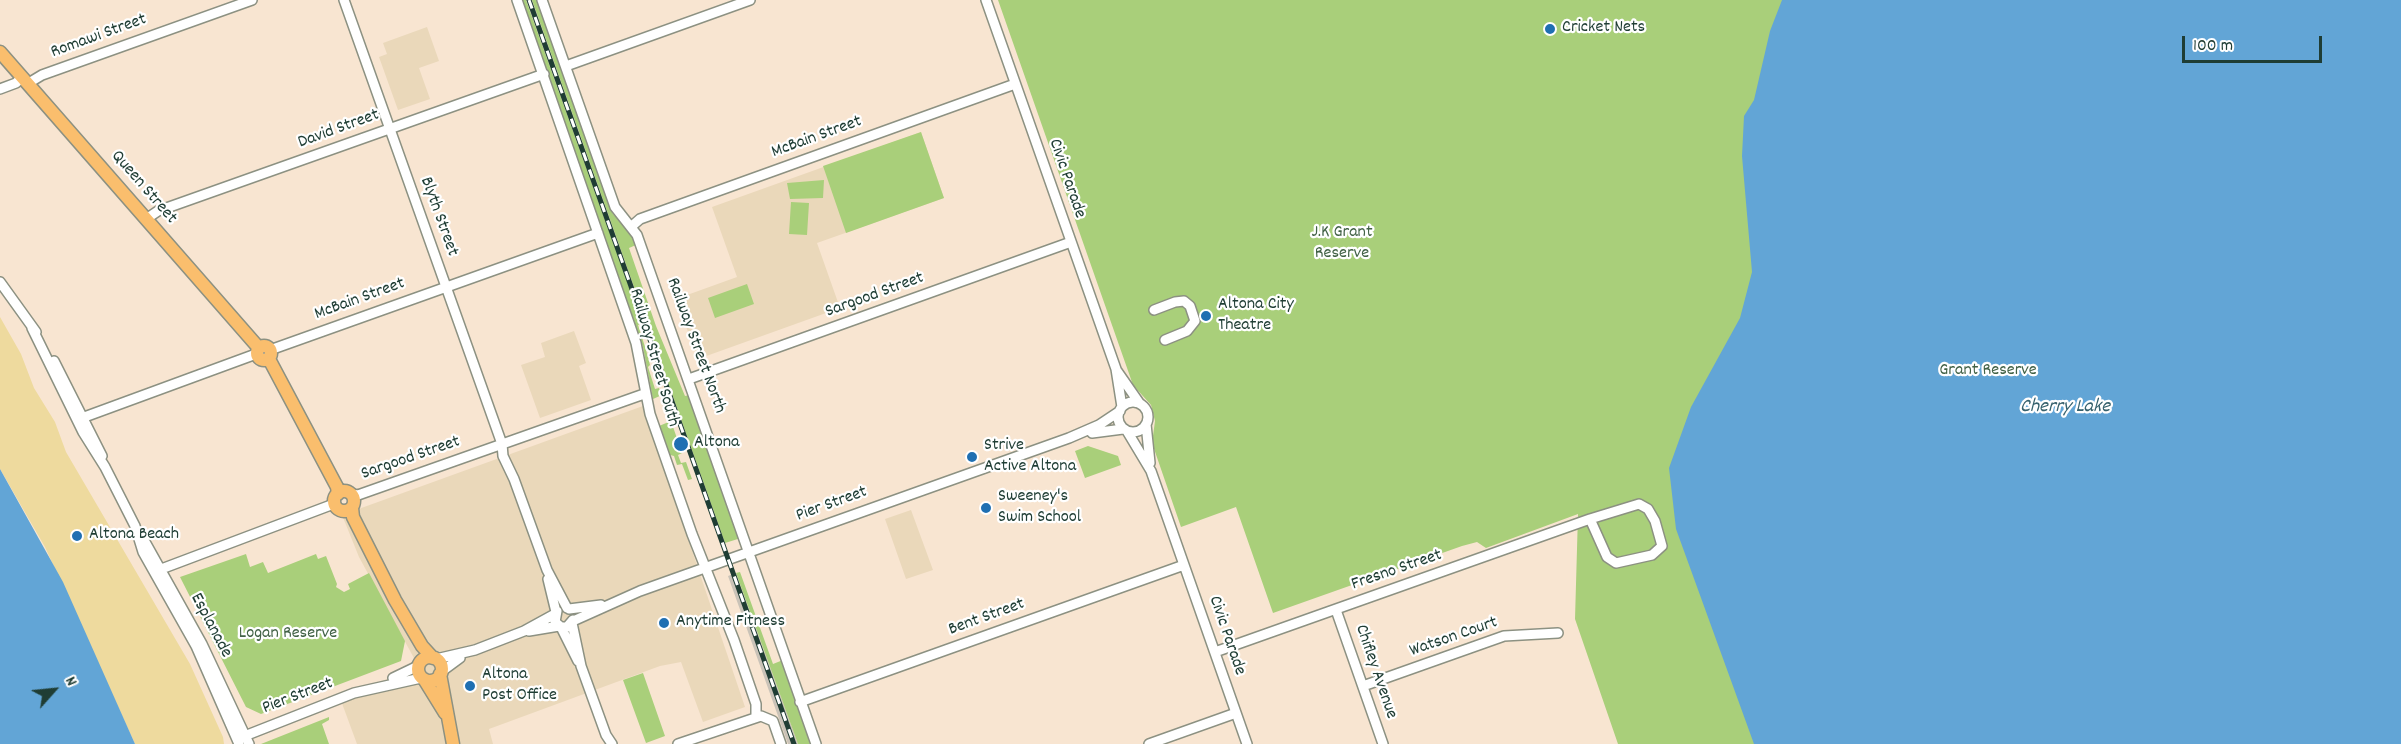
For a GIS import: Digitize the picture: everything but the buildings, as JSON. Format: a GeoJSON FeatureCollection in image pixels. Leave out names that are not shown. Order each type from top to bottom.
{"type":"FeatureCollection","features":[{"type":"Feature","properties":{"kind":"main road","name":"Queen Street"},"geometry":{"type":"LineString","coordinates":[[0,52],[263,352],[395,600]]}},
{"type":"Feature","properties":{"kind":"main road"},"geometry":{"type":"LineString","coordinates":[[395,600],[422,646],[440,664],[453,744]]}},
{"type":"Feature","properties":{"kind":"main road"},"geometry":{"type":"LineString","coordinates":[[395,600],[421,671],[439,700],[451,728]]}},
{"type":"Feature","properties":{"kind":"main road"},"geometry":{"type":"LineString","coordinates":[[421,671],[426,658],[434,659]]}},
{"type":"Feature","properties":{"kind":"main road"},"geometry":{"type":"LineString","coordinates":[[421,671],[433,681],[441,673]]}},
{"type":"Feature","properties":{"kind":"street","name":"Romawi Street"},"geometry":{"type":"LineString","coordinates":[[0,89],[252,0]]}},
{"type":"Feature","properties":{"kind":"street","name":"Blyth Street"},"geometry":{"type":"LineString","coordinates":[[344,0],[502,444],[514,467],[514,479],[547,570],[573,622]]}},
{"type":"Feature","properties":{"kind":"street","name":"Railway Street South"},"geometry":{"type":"LineString","coordinates":[[517,0],[636,343],[644,394],[756,704],[756,717]]}},
{"type":"Feature","properties":{"kind":"street","name":"Railway Street North"},"geometry":{"type":"LineString","coordinates":[[542,0],[615,207],[632,225],[689,379],[816,744]]}},
{"type":"Feature","properties":{"kind":"street"},"geometry":{"type":"LineString","coordinates":[[566,66],[750,0]]}},
{"type":"Feature","properties":{"kind":"street","name":"Civic Parade"},"geometry":{"type":"LineString","coordinates":[[986,0],[1116,369],[1121,409]]}},
{"type":"Feature","properties":{"kind":"street","name":"David Street"},"geometry":{"type":"LineString","coordinates":[[146,219],[158,211],[544,74]]}},
{"type":"Feature","properties":{"kind":"street","name":"McBain Street"},"geometry":{"type":"LineString","coordinates":[[632,225],[640,219],[1015,84]]}},
{"type":"Feature","properties":{"kind":"street","name":"McBain Street"},"geometry":{"type":"LineString","coordinates":[[80,418],[598,233]]}},
{"type":"Feature","properties":{"kind":"street","name":"Sargood Street"},"geometry":{"type":"LineString","coordinates":[[689,379],[1071,242]]}},
{"type":"Feature","properties":{"kind":"street","name":"Esplanade"},"geometry":{"type":"LineString","coordinates":[[0,282],[32,328],[44,341],[80,418],[98,445],[105,466],[242,741]]}},
{"type":"Feature","properties":{"kind":"street"},"geometry":{"type":"LineString","coordinates":[[1154,310],[1184,301],[1190,306],[1195,321],[1187,331],[1165,340]]}},
{"type":"Feature","properties":{"kind":"street","name":"Civic Parade"},"geometry":{"type":"LineString","coordinates":[[1116,369],[1141,405]]}},
{"type":"Feature","properties":{"kind":"street","name":"Sargood Street"},"geometry":{"type":"LineString","coordinates":[[158,570],[644,394]]}},
{"type":"Feature","properties":{"kind":"street"},"geometry":{"type":"LineString","coordinates":[[1129,403],[1141,405],[1147,411],[1146,424],[1140,430],[1125,430],[1119,422],[1121,409],[1129,403]]}},
{"type":"Feature","properties":{"kind":"street","name":"Pier Street"},"geometry":{"type":"LineString","coordinates":[[560,627],[606,604],[1069,438],[1099,425],[1121,409]]}},
{"type":"Feature","properties":{"kind":"street","name":"Civic Parade"},"geometry":{"type":"LineString","coordinates":[[1146,424],[1151,471]]}},
{"type":"Feature","properties":{"kind":"street","name":"Civic Parade"},"geometry":{"type":"LineString","coordinates":[[1125,430],[1151,471],[1247,744]]}},
{"type":"Feature","properties":{"kind":"street","name":"Pier Street"},"geometry":{"type":"LineString","coordinates":[[1069,438],[1125,430]]}},
{"type":"Feature","properties":{"kind":"street","name":"Fresno Street"},"geometry":{"type":"LineString","coordinates":[[1215,652],[1590,519],[1639,504],[1648,509],[1655,521],[1662,546],[1652,555],[1616,563],[1607,557],[1590,519]]}},
{"type":"Feature","properties":{"kind":"street","name":"Bent Street"},"geometry":{"type":"LineString","coordinates":[[800,702],[1184,565]]}},
{"type":"Feature","properties":{"kind":"street","name":"Blyth Street"},"geometry":{"type":"LineString","coordinates":[[547,570],[560,627]]}},
{"type":"Feature","properties":{"kind":"street","name":"Pier Street"},"geometry":{"type":"LineString","coordinates":[[555,613],[606,604]]}},
{"type":"Feature","properties":{"kind":"street","name":"Chifley Avenue"},"geometry":{"type":"LineString","coordinates":[[1336,610],[1383,744]]}},
{"type":"Feature","properties":{"kind":"street"},"geometry":{"type":"LineString","coordinates":[[434,659],[475,650],[524,631],[555,613]]}},
{"type":"Feature","properties":{"kind":"street"},"geometry":{"type":"LineString","coordinates":[[573,622],[581,666],[606,739],[612,744]]}},
{"type":"Feature","properties":{"kind":"street"},"geometry":{"type":"LineString","coordinates":[[524,631],[560,627],[581,666]]}},
{"type":"Feature","properties":{"kind":"street","name":"Watson Court"},"geometry":{"type":"LineString","coordinates":[[1363,686],[1504,636],[1558,633]]}},
{"type":"Feature","properties":{"kind":"street"},"geometry":{"type":"LineString","coordinates":[[441,673],[475,650]]}},
{"type":"Feature","properties":{"kind":"street","name":"Pier Street"},"geometry":{"type":"LineString","coordinates":[[242,741],[372,687],[421,671]]}},
{"type":"Feature","properties":{"kind":"street"},"geometry":{"type":"LineString","coordinates":[[1149,744],[1236,713]]}},
{"type":"Feature","properties":{"kind":"street"},"geometry":{"type":"LineString","coordinates":[[678,744],[756,717],[766,716],[773,721],[781,744]]}},
{"type":"Feature","properties":{"kind":"shaded area"},"geometry":{"type":"Polygon","coordinates":[[[526,0],[532,0],[726,545],[722,547],[526,0]]]}},
{"type":"Feature","properties":{"kind":"shaded area"},"geometry":{"type":"Polygon","coordinates":[[[427,27],[439,61],[419,68],[430,99],[398,110],[379,57],[387,54],[383,43],[427,27]]]}},
{"type":"Feature","properties":{"kind":"shaded area"},"geometry":{"type":"Polygon","coordinates":[[[921,132],[944,198],[817,243],[840,308],[698,359],[676,299],[737,277],[712,207],[921,132]]]}},
{"type":"Feature","properties":{"kind":"shaded area"},"geometry":{"type":"Polygon","coordinates":[[[574,331],[586,363],[579,366],[591,400],[540,418],[521,365],[545,357],[541,343],[574,331]]]}},
{"type":"Feature","properties":{"kind":"shaded area"},"geometry":{"type":"Polygon","coordinates":[[[643,406],[745,707],[703,722],[681,662],[660,666],[489,729],[493,744],[357,744],[340,698],[409,670],[415,660],[359,557],[342,515],[643,406]]]}},
{"type":"Feature","properties":{"kind":"shaded area"},"geometry":{"type":"Polygon","coordinates":[[[911,510],[933,570],[906,579],[885,519],[911,510]]]}},
{"type":"Feature","properties":{"kind":"shaded area"},"geometry":{"type":"Polygon","coordinates":[[[736,573],[798,744],[788,744],[728,576],[736,573]]]}},
{"type":"Feature","properties":{"kind":"green space"},"geometry":{"type":"Polygon","coordinates":[[[522,0],[526,0],[642,323],[638,325],[650,365],[648,367],[655,389],[659,388],[662,395],[653,399],[643,347],[522,0]]]}},
{"type":"Feature","properties":{"kind":"green space"},"geometry":{"type":"Polygon","coordinates":[[[532,0],[538,0],[613,214],[632,234],[636,245],[629,248],[656,326],[685,396],[689,395],[741,538],[725,543],[532,0]]]}},
{"type":"Feature","properties":{"kind":"green space","name":"Grant Reserve"},"geometry":{"type":"Polygon","coordinates":[[[998,0],[2401,0],[2401,744],[1618,744],[1575,619],[1578,514],[1486,548],[1477,542],[1462,546],[1273,613],[1236,507],[1181,527],[1152,443],[1155,421],[1151,405],[1133,385],[998,0]]]}},
{"type":"Feature","properties":{"kind":"green space"},"geometry":{"type":"Polygon","coordinates":[[[921,132],[944,198],[846,233],[823,166],[921,132]]]}},
{"type":"Feature","properties":{"kind":"green space"},"geometry":{"type":"Polygon","coordinates":[[[824,180],[823,198],[790,199],[787,183],[824,180]]]}},
{"type":"Feature","properties":{"kind":"green space"},"geometry":{"type":"Polygon","coordinates":[[[791,202],[809,203],[807,235],[789,234],[791,202]]]}},
{"type":"Feature","properties":{"kind":"green space"},"geometry":{"type":"Polygon","coordinates":[[[747,284],[754,304],[715,318],[708,298],[747,284]]]}},
{"type":"Feature","properties":{"kind":"green space"},"geometry":{"type":"Polygon","coordinates":[[[671,421],[682,453],[678,455],[681,463],[686,462],[692,479],[688,480],[682,464],[677,465],[674,456],[670,455],[659,426],[671,421]]]}},
{"type":"Feature","properties":{"kind":"green space"},"geometry":{"type":"Polygon","coordinates":[[[1088,446],[1118,456],[1121,465],[1085,478],[1075,451],[1088,446]]]}},
{"type":"Feature","properties":{"kind":"green space","name":"Logan Reserve"},"geometry":{"type":"Polygon","coordinates":[[[246,554],[250,567],[263,562],[268,573],[316,554],[318,559],[326,556],[337,584],[336,587],[344,592],[350,589],[348,584],[369,573],[405,641],[401,661],[261,714],[246,707],[180,577],[246,554]]]}},
{"type":"Feature","properties":{"kind":"green space"},"geometry":{"type":"Polygon","coordinates":[[[740,572],[773,664],[783,660],[810,744],[798,744],[736,573],[740,572]]]}},
{"type":"Feature","properties":{"kind":"green space"},"geometry":{"type":"Polygon","coordinates":[[[643,673],[665,736],[646,743],[623,680],[643,673]]]}},
{"type":"Feature","properties":{"kind":"green space"},"geometry":{"type":"Polygon","coordinates":[[[329,717],[329,720],[322,724],[329,744],[261,744],[329,717]]]}},
{"type":"Feature","properties":{"kind":"sand","name":"Altona Beach"},"geometry":{"type":"Polygon","coordinates":[[[0,317],[21,354],[34,388],[55,422],[66,452],[190,664],[223,737],[224,744],[135,744],[45,547],[0,469],[0,317]]]}},
{"type":"Feature","properties":{"kind":"water","name":"Cherry Lake"},"geometry":{"type":"Polygon","coordinates":[[[1782,0],[2401,0],[2401,744],[1754,744],[1676,529],[1669,468],[1691,407],[1740,318],[1752,272],[1742,156],[1744,116],[1754,100],[1770,31],[1782,0]]]}},
{"type":"Feature","properties":{"kind":"water"},"geometry":{"type":"Polygon","coordinates":[[[0,469],[63,582],[135,744],[0,744],[0,469]]]}},
{"type":"Feature","properties":{"kind":"railway"},"geometry":{"type":"LineString","coordinates":[[529,0],[794,744]]}},
{"type":"Feature","properties":{"kind":"place","name":"Cricket Nets"},"geometry":{"type":"Point","coordinates":[1550,29]}},
{"type":"Feature","properties":{"kind":"place","name":"Altona City Theatre"},"geometry":{"type":"Point","coordinates":[1206,316]}},
{"type":"Feature","properties":{"kind":"place","name":"Altona"},"geometry":{"type":"Point","coordinates":[681,444]}},
{"type":"Feature","properties":{"kind":"place","name":"Strive Active Altona"},"geometry":{"type":"Point","coordinates":[972,457]}},
{"type":"Feature","properties":{"kind":"place","name":"Sweeney's Swim School"},"geometry":{"type":"Point","coordinates":[986,508]}},
{"type":"Feature","properties":{"kind":"place","name":"Altona Beach"},"geometry":{"type":"Point","coordinates":[77,536]}},
{"type":"Feature","properties":{"kind":"place","name":"Anytime Fitness"},"geometry":{"type":"Point","coordinates":[664,623]}},
{"type":"Feature","properties":{"kind":"place","name":"Altona Post Office"},"geometry":{"type":"Point","coordinates":[470,686]}},
{"type":"Feature","properties":{"kind":"park label","name":"J.K Grant Reserve"},"geometry":{"type":"Point","coordinates":[1342,244]}}]}
